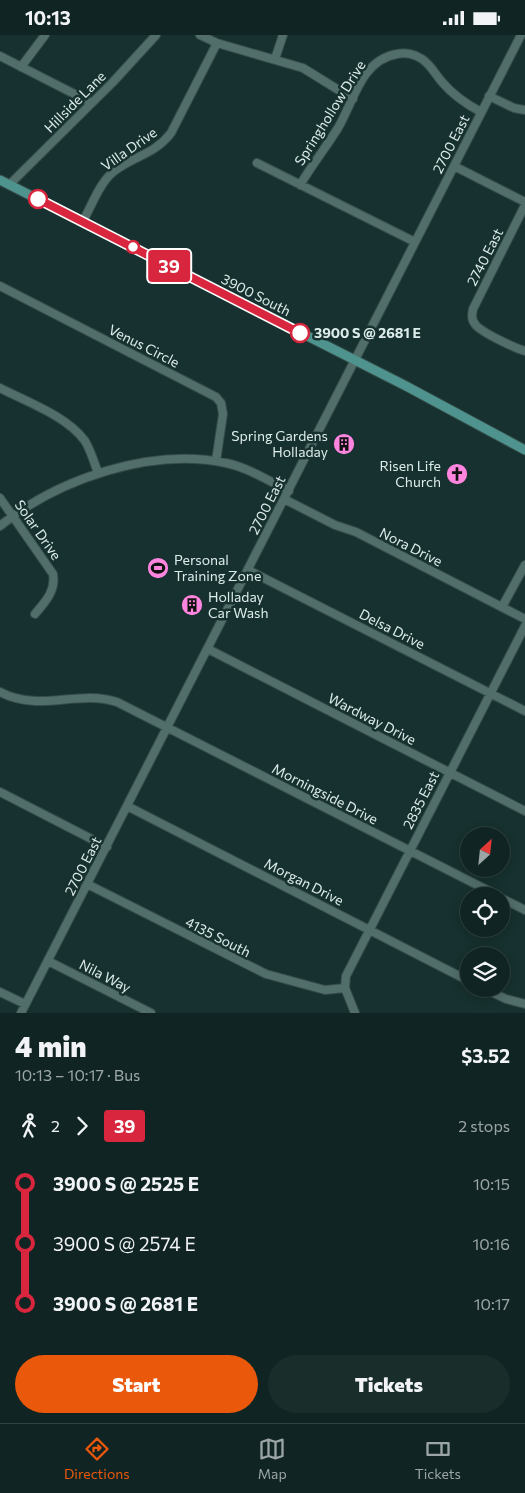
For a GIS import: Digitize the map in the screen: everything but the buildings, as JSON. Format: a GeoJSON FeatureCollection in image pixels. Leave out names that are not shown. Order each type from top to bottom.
{"type":"FeatureCollection","features":[{"type":"Feature","properties":{"kind":"main road","name":"3900 South"},"geometry":{"type":"LineString","coordinates":[[0,180],[406,386],[525,450]]}},
{"type":"Feature","properties":{"kind":"street"},"geometry":{"type":"LineString","coordinates":[[21,67],[44,35]]}},
{"type":"Feature","properties":{"kind":"street","name":"Hillside Lane"},"geometry":{"type":"LineString","coordinates":[[9,185],[92,103],[156,35]]}},
{"type":"Feature","properties":{"kind":"street"},"geometry":{"type":"LineString","coordinates":[[200,35],[217,43],[275,59],[308,71],[353,99]]}},
{"type":"Feature","properties":{"kind":"street"},"geometry":{"type":"LineString","coordinates":[[275,59],[283,35]]}},
{"type":"Feature","properties":{"kind":"street","name":"2700 East"},"geometry":{"type":"LineString","coordinates":[[21,1013],[520,35]]}},
{"type":"Feature","properties":{"kind":"street","name":"Villa Drive"},"geometry":{"type":"LineString","coordinates":[[83,221],[101,187],[112,173],[121,166],[153,150],[171,133],[217,43]]}},
{"type":"Feature","properties":{"kind":"street","name":"Springhollow Drive"},"geometry":{"type":"LineString","coordinates":[[300,185],[339,126],[366,72],[388,55],[401,53],[422,59],[456,96],[481,112]]}},
{"type":"Feature","properties":{"kind":"street"},"geometry":{"type":"LineString","coordinates":[[0,56],[92,103]]}},
{"type":"Feature","properties":{"kind":"street"},"geometry":{"type":"LineString","coordinates":[[489,96],[514,109],[525,111]]}},
{"type":"Feature","properties":{"kind":"street"},"geometry":{"type":"LineString","coordinates":[[257,163],[415,243]]}},
{"type":"Feature","properties":{"kind":"street"},"geometry":{"type":"LineString","coordinates":[[454,165],[525,203]]}},
{"type":"Feature","properties":{"kind":"street","name":"2740 East"},"geometry":{"type":"LineString","coordinates":[[525,203],[473,309],[473,321],[481,330],[525,351]]}},
{"type":"Feature","properties":{"kind":"street","name":"Venus Circle"},"geometry":{"type":"LineString","coordinates":[[0,286],[216,397],[221,403],[223,410],[216,461]]}},
{"type":"Feature","properties":{"kind":"street"},"geometry":{"type":"LineString","coordinates":[[0,389],[56,417],[76,432],[88,447],[98,473]]}},
{"type":"Feature","properties":{"kind":"street"},"geometry":{"type":"LineString","coordinates":[[0,526],[47,495],[98,473],[152,462],[179,460],[216,461],[246,469],[289,491]]}},
{"type":"Feature","properties":{"kind":"street","name":"Solar Drive"},"geometry":{"type":"LineString","coordinates":[[0,498],[53,576],[54,584],[51,593],[35,614]]}},
{"type":"Feature","properties":{"kind":"street","name":"Nora Drive"},"geometry":{"type":"LineString","coordinates":[[284,499],[335,525],[356,533],[525,619]]}},
{"type":"Feature","properties":{"kind":"street"},"geometry":{"type":"LineString","coordinates":[[502,607],[525,565]]}},
{"type":"Feature","properties":{"kind":"street","name":"Delsa Drive"},"geometry":{"type":"LineString","coordinates":[[248,570],[525,711]]}},
{"type":"Feature","properties":{"kind":"street","name":"2835 East"},"geometry":{"type":"LineString","coordinates":[[345,988],[346,976],[369,929],[525,625]]}},
{"type":"Feature","properties":{"kind":"street","name":"Wardway Drive"},"geometry":{"type":"LineString","coordinates":[[208,649],[525,811]]}},
{"type":"Feature","properties":{"kind":"street","name":"Morningside Drive"},"geometry":{"type":"LineString","coordinates":[[0,692],[15,699],[31,702],[93,698],[117,702],[480,887]]}},
{"type":"Feature","properties":{"kind":"street"},"geometry":{"type":"LineString","coordinates":[[0,792],[107,847]]}},
{"type":"Feature","properties":{"kind":"street","name":"Morgan Drive"},"geometry":{"type":"LineString","coordinates":[[127,806],[460,976]]}},
{"type":"Feature","properties":{"kind":"street","name":"4135 South"},"geometry":{"type":"LineString","coordinates":[[87,884],[266,974],[325,990],[345,988]]}},
{"type":"Feature","properties":{"kind":"street","name":"Morningside Drive"},"geometry":{"type":"LineString","coordinates":[[510,902],[525,910]]}},
{"type":"Feature","properties":{"kind":"street","name":"Nila Way"},"geometry":{"type":"LineString","coordinates":[[48,961],[150,1013]]}},
{"type":"Feature","properties":{"kind":"street"},"geometry":{"type":"LineString","coordinates":[[345,988],[355,1013]]}},
{"type":"Feature","properties":{"kind":"street"},"geometry":{"type":"LineString","coordinates":[[0,992],[25,1004]]}},
{"type":"Feature","properties":{"kind":"street"},"geometry":{"type":"LineString","coordinates":[[502,997],[525,1004]]}},
{"type":"Feature","properties":{"kind":"bus line","name":"39"},"geometry":{"type":"LineString","coordinates":[[38,199],[300,333]]}},
{"type":"Feature","properties":{"kind":"place","name":"3900 S @ 2681 E"},"geometry":{"type":"Point","coordinates":[300,333]}},
{"type":"Feature","properties":{"kind":"place","name":"Spring Gardens Holladay"},"geometry":{"type":"Point","coordinates":[344,444]}},
{"type":"Feature","properties":{"kind":"place","name":"Risen Life Church"},"geometry":{"type":"Point","coordinates":[457,474]}},
{"type":"Feature","properties":{"kind":"place","name":"Personal Training Zone"},"geometry":{"type":"Point","coordinates":[158,568]}},
{"type":"Feature","properties":{"kind":"place","name":"Holladay Car Wash"},"geometry":{"type":"Point","coordinates":[192,605]}}]}
